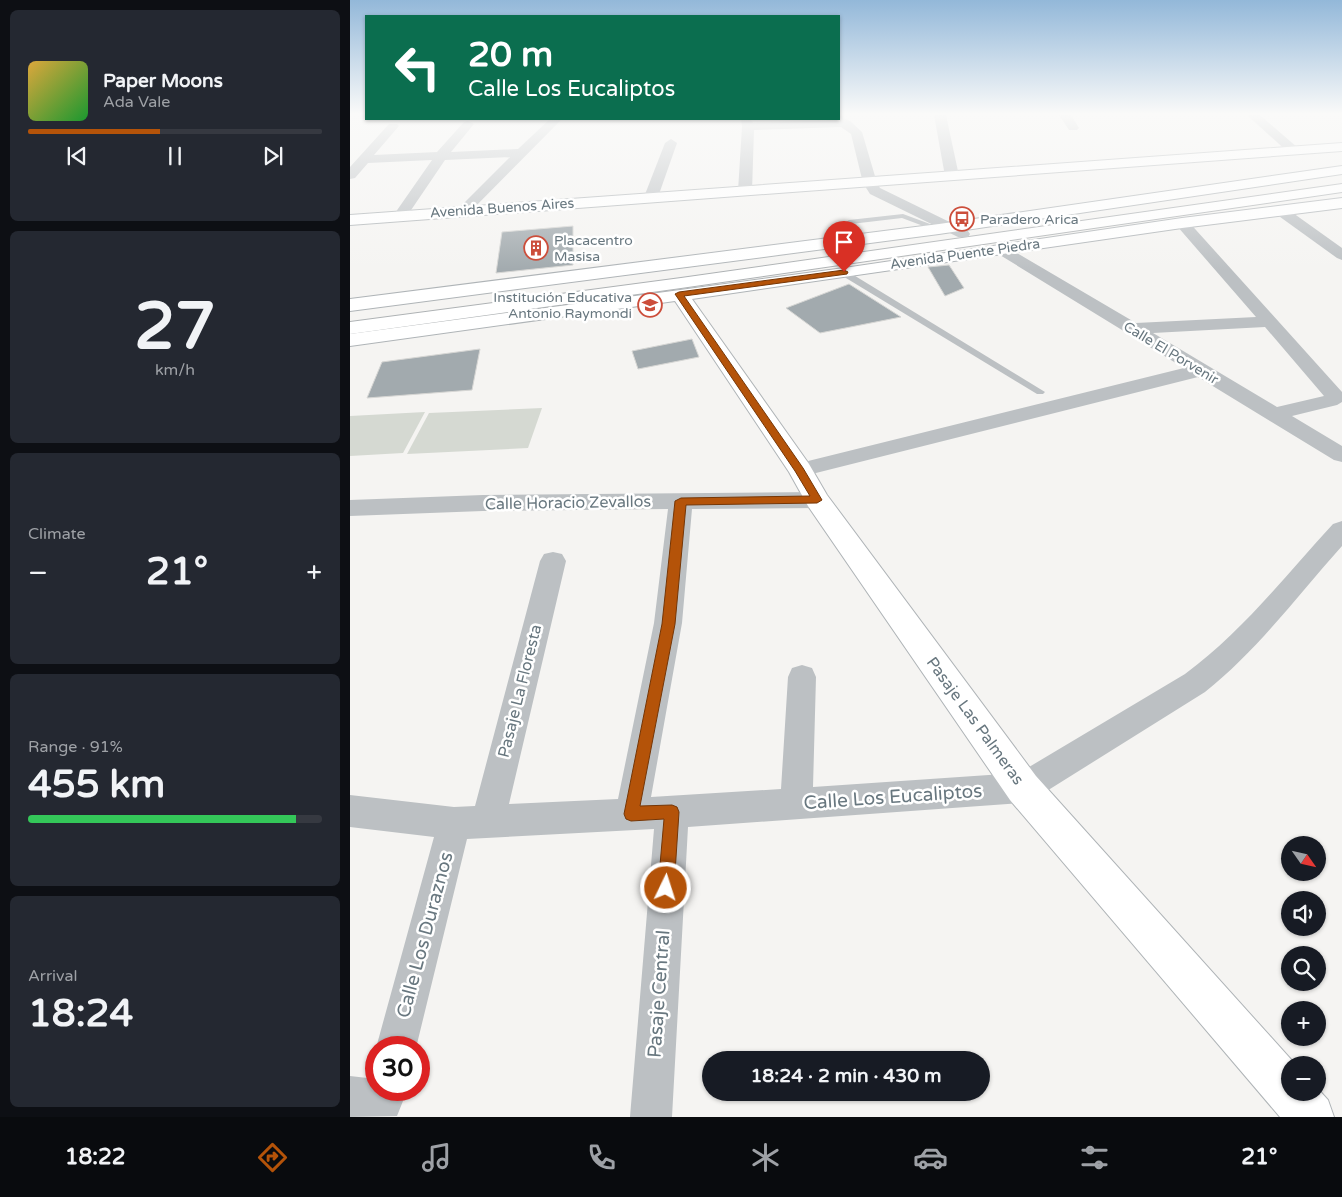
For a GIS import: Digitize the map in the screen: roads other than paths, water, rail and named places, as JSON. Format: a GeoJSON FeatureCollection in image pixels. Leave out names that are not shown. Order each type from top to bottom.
{"type":"FeatureCollection","features":[{"type":"Feature","properties":{"kind":"main road","name":"Avenida Buenos Aires"},"geometry":{"type":"LineString","coordinates":[[350,220],[1073,167]]}},
{"type":"Feature","properties":{"kind":"main road","name":"Avenida Puente Piedra"},"geometry":{"type":"LineString","coordinates":[[952,231],[1342,170]]}},
{"type":"Feature","properties":{"kind":"main road"},"geometry":{"type":"LineString","coordinates":[[350,316],[847,245],[1342,182]]}},
{"type":"Feature","properties":{"kind":"main road"},"geometry":{"type":"LineString","coordinates":[[350,328],[681,283],[1342,188]]}},
{"type":"Feature","properties":{"kind":"main road","name":"Avenida Puente Piedra"},"geometry":{"type":"LineString","coordinates":[[350,340],[1182,223],[1342,203]]}},
{"type":"Feature","properties":{"kind":"main road"},"geometry":{"type":"LineString","coordinates":[[350,304],[847,245]]}},
{"type":"Feature","properties":{"kind":"main road","name":"Pasaje Las Palmeras"},"geometry":{"type":"LineString","coordinates":[[679,294],[800,470],[817,500],[1023,788],[1311,1117]]}},
{"type":"Feature","properties":{"kind":"street"},"geometry":{"type":"LineString","coordinates":[[400,216],[433,167]]}},
{"type":"Feature","properties":{"kind":"street"},"geometry":{"type":"LineString","coordinates":[[463,211],[506,167]]}},
{"type":"Feature","properties":{"kind":"street"},"geometry":{"type":"LineString","coordinates":[[651,197],[662,167]]}},
{"type":"Feature","properties":{"kind":"street"},"geometry":{"type":"LineString","coordinates":[[745,192],[746,167]]}},
{"type":"Feature","properties":{"kind":"street"},"geometry":{"type":"LineString","coordinates":[[866,167],[870,182],[875,190],[952,231]]}},
{"type":"Feature","properties":{"kind":"street"},"geometry":{"type":"LineString","coordinates":[[950,167],[952,176]]}},
{"type":"Feature","properties":{"kind":"street"},"geometry":{"type":"LineString","coordinates":[[1281,211],[1335,245],[1342,255]]}},
{"type":"Feature","properties":{"kind":"street"},"geometry":{"type":"LineString","coordinates":[[1182,223],[1333,393],[1335,398],[1330,402],[1274,414]]}},
{"type":"Feature","properties":{"kind":"street","name":"Calle El Porvenir"},"geometry":{"type":"LineString","coordinates":[[1000,249],[1342,455]]}},
{"type":"Feature","properties":{"kind":"street"},"geometry":{"type":"LineString","coordinates":[[1131,329],[1269,322]]}},
{"type":"Feature","properties":{"kind":"street"},"geometry":{"type":"LineString","coordinates":[[800,470],[1200,370]]}},
{"type":"Feature","properties":{"kind":"street","name":"Calle Horacio Zevallos"},"geometry":{"type":"LineString","coordinates":[[350,508],[483,503],[817,500]]}},
{"type":"Feature","properties":{"kind":"street"},"geometry":{"type":"LineString","coordinates":[[631,814],[668,624],[681,501]]}},
{"type":"Feature","properties":{"kind":"street","name":"Calle Los Eucaliptos"},"geometry":{"type":"LineString","coordinates":[[350,811],[471,822],[672,812],[1023,788],[1195,684],[1218,667],[1238,648],[1342,530]]}},
{"type":"Feature","properties":{"kind":"street","name":"Pasaje La Floresta"},"geometry":{"type":"LineString","coordinates":[[471,822],[553,561]]}},
{"type":"Feature","properties":{"kind":"street"},"geometry":{"type":"LineString","coordinates":[[796,803],[802,677]]}},
{"type":"Feature","properties":{"kind":"street","name":"Pasaje Central"},"geometry":{"type":"LineString","coordinates":[[651,1117],[672,812]]}},
{"type":"Feature","properties":{"kind":"street","name":"Calle Los Duraznos"},"geometry":{"type":"LineString","coordinates":[[400,1036],[471,822]]}},
{"type":"Feature","properties":{"kind":"lane"},"geometry":{"type":"LineString","coordinates":[[847,245],[842,227],[849,222],[903,216],[952,231]]}},
{"type":"Feature","properties":{"kind":"lane"},"geometry":{"type":"LineString","coordinates":[[844,272],[1040,392]]}},
{"type":"Feature","properties":{"kind":"place","name":"Paradero Arica"},"geometry":{"type":"Point","coordinates":[962,219]}},
{"type":"Feature","properties":{"kind":"place","name":"Placacentro Masisa"},"geometry":{"type":"Point","coordinates":[536,248]}},
{"type":"Feature","properties":{"kind":"place","name":"Institución Educativa Antonio Raymondi"},"geometry":{"type":"Point","coordinates":[650,305]}}]}
